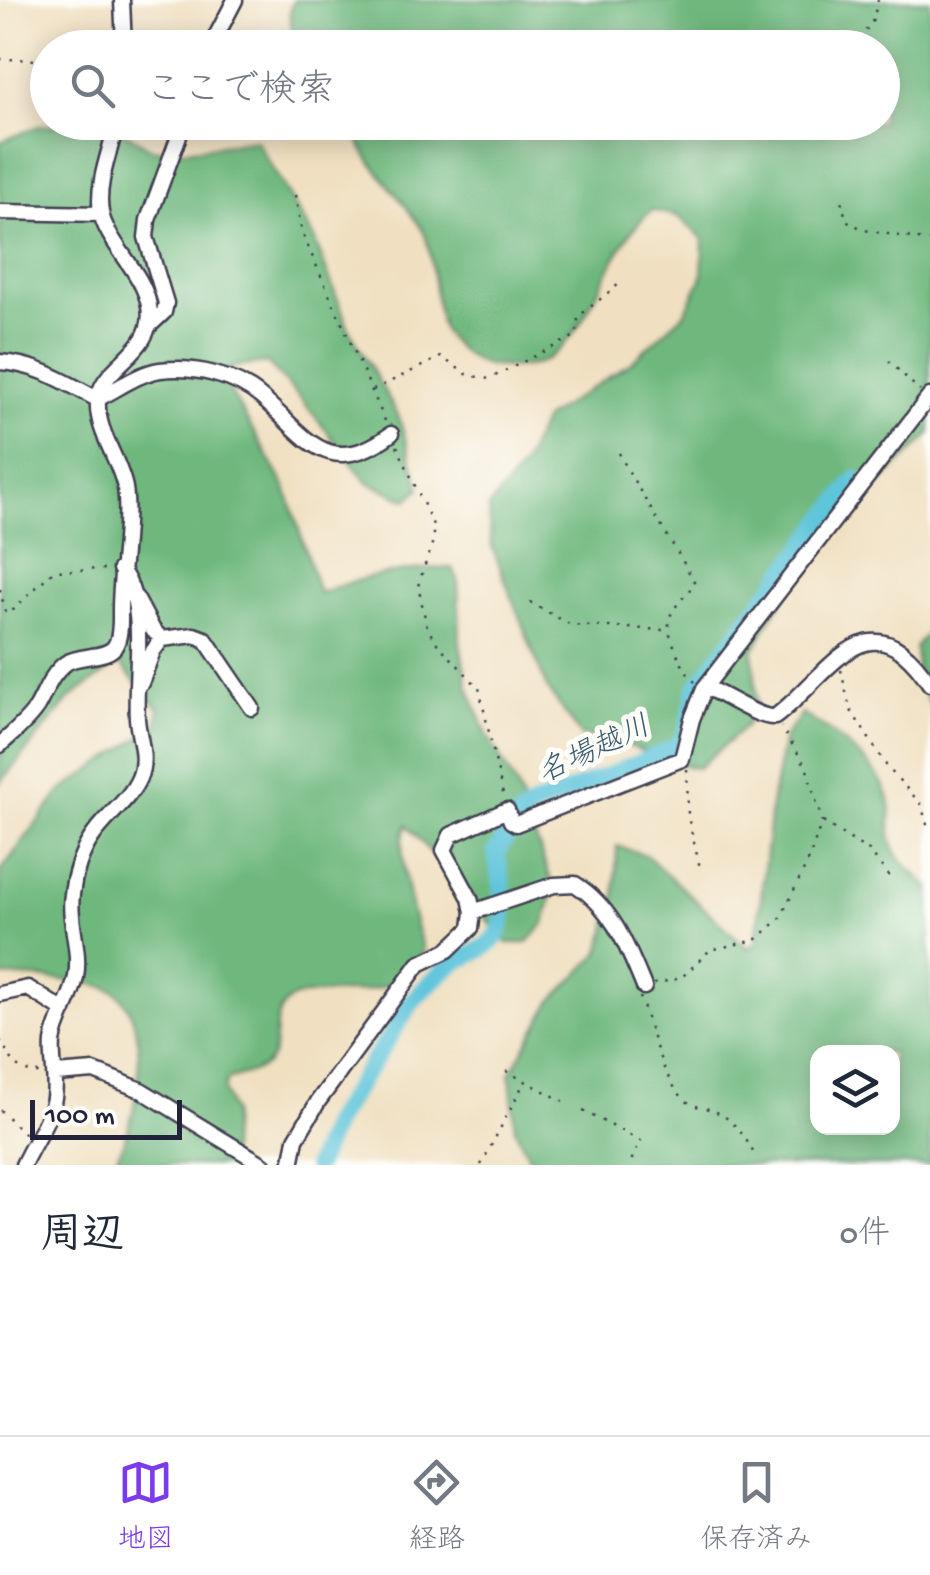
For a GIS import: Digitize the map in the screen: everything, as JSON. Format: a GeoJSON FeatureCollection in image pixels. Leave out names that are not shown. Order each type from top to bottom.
{"type":"FeatureCollection","features":[{"type":"Feature","properties":{"kind":"street"},"geometry":{"type":"LineString","coordinates":[[122,0],[123,30]]}},
{"type":"Feature","properties":{"kind":"street"},"geometry":{"type":"LineString","coordinates":[[219,30],[235,0]]}},
{"type":"Feature","properties":{"kind":"street"},"geometry":{"type":"LineString","coordinates":[[113,140],[101,192],[101,214],[139,280],[149,305],[148,327]]}},
{"type":"Feature","properties":{"kind":"street"},"geometry":{"type":"LineString","coordinates":[[0,745],[36,709],[52,677],[66,663],[80,656],[110,652],[116,645],[127,507],[124,484],[97,399],[112,373],[134,353],[148,327],[164,312],[166,303],[146,237],[148,220],[177,140]]}},
{"type":"Feature","properties":{"kind":"street"},"geometry":{"type":"LineString","coordinates":[[0,212],[101,214]]}},
{"type":"Feature","properties":{"kind":"street"},"geometry":{"type":"LineString","coordinates":[[0,362],[44,370],[97,399]]}},
{"type":"Feature","properties":{"kind":"street"},"geometry":{"type":"LineString","coordinates":[[97,399],[154,371],[180,368],[242,384],[292,430],[331,454],[350,452],[391,434]]}},
{"type":"Feature","properties":{"kind":"street"},"geometry":{"type":"LineString","coordinates":[[292,1165],[296,1139],[319,1100],[419,964],[462,938],[471,928],[474,912],[470,898],[446,860],[446,842],[458,829],[508,815],[516,824],[682,759],[700,685],[924,393]]}},
{"type":"Feature","properties":{"kind":"street"},"geometry":{"type":"LineString","coordinates":[[120,568],[153,630],[162,639]]}},
{"type":"Feature","properties":{"kind":"street"},"geometry":{"type":"LineString","coordinates":[[23,1165],[53,1105],[53,1043],[76,978],[77,952],[71,918],[81,856],[92,836],[132,792],[141,775],[144,758],[137,716],[134,594]]}},
{"type":"Feature","properties":{"kind":"street"},"geometry":{"type":"LineString","coordinates":[[139,688],[162,639],[194,635],[204,639],[252,708]]}},
{"type":"Feature","properties":{"kind":"street"},"geometry":{"type":"LineString","coordinates":[[700,685],[761,716],[775,717],[838,658],[871,640],[889,642],[906,654],[930,684]]}},
{"type":"Feature","properties":{"kind":"street"},"geometry":{"type":"LineString","coordinates":[[474,912],[554,885],[575,884],[606,910],[619,929],[644,986]]}},
{"type":"Feature","properties":{"kind":"street"},"geometry":{"type":"LineString","coordinates":[[0,994],[28,988],[64,1012]]}},
{"type":"Feature","properties":{"kind":"street"},"geometry":{"type":"LineString","coordinates":[[56,1074],[94,1072],[141,1090],[264,1165]]}},
{"type":"Feature","properties":{"kind":"path"},"geometry":{"type":"LineString","coordinates":[[866,30],[878,0]]}},
{"type":"Feature","properties":{"kind":"path"},"geometry":{"type":"LineString","coordinates":[[0,59],[30,60]]}},
{"type":"Feature","properties":{"kind":"path"},"geometry":{"type":"LineString","coordinates":[[295,195],[302,233],[432,525],[434,542],[418,586],[428,627],[435,641],[479,688],[508,815]]}},
{"type":"Feature","properties":{"kind":"path"},"geometry":{"type":"LineString","coordinates":[[842,201],[846,220],[864,230],[930,242]]}},
{"type":"Feature","properties":{"kind":"path"},"geometry":{"type":"LineString","coordinates":[[372,391],[442,356],[468,375],[489,379],[577,335],[578,317],[619,284]]}},
{"type":"Feature","properties":{"kind":"path"},"geometry":{"type":"LineString","coordinates":[[888,362],[924,393]]}},
{"type":"Feature","properties":{"kind":"path"},"geometry":{"type":"LineString","coordinates":[[619,453],[695,583],[668,618],[667,630],[686,674],[700,685]]}},
{"type":"Feature","properties":{"kind":"path"},"geometry":{"type":"LineString","coordinates":[[0,589],[5,611],[10,614],[53,571],[120,568]]}},
{"type":"Feature","properties":{"kind":"path"},"geometry":{"type":"LineString","coordinates":[[530,602],[571,625],[667,630]]}},
{"type":"Feature","properties":{"kind":"path"},"geometry":{"type":"LineString","coordinates":[[838,658],[850,709],[888,768],[921,804],[928,828]]}},
{"type":"Feature","properties":{"kind":"path"},"geometry":{"type":"LineString","coordinates":[[754,1154],[745,1137],[716,1111],[691,1105],[666,1078],[638,994],[644,986],[681,978],[710,950],[756,940],[780,919],[822,821],[806,766],[775,717]]}},
{"type":"Feature","properties":{"kind":"path"},"geometry":{"type":"LineString","coordinates":[[682,759],[687,770],[688,817],[701,872]]}},
{"type":"Feature","properties":{"kind":"path"},"geometry":{"type":"LineString","coordinates":[[822,821],[870,851],[891,878]]}},
{"type":"Feature","properties":{"kind":"path"},"geometry":{"type":"LineString","coordinates":[[0,1040],[16,1066],[33,1074],[46,1070],[56,1074]]}},
{"type":"Feature","properties":{"kind":"path"},"geometry":{"type":"LineString","coordinates":[[506,1071],[563,1101]]}},
{"type":"Feature","properties":{"kind":"path"},"geometry":{"type":"LineString","coordinates":[[481,1165],[525,1081]]}},
{"type":"Feature","properties":{"kind":"path"},"geometry":{"type":"LineString","coordinates":[[0,1110],[33,1142]]}},
{"type":"Feature","properties":{"kind":"path"},"geometry":{"type":"LineString","coordinates":[[583,1111],[642,1141],[629,1165]]}},
{"type":"Feature","properties":{"kind":"green space"},"geometry":{"type":"Polygon","coordinates":[[[294,0],[930,0],[930,434],[865,498],[803,570],[753,651],[757,704],[745,727],[698,768],[611,740],[581,736],[547,688],[491,544],[489,507],[523,465],[544,419],[630,363],[685,313],[702,277],[703,239],[678,216],[652,210],[621,247],[583,318],[553,355],[522,367],[482,364],[461,351],[442,328],[425,235],[359,140],[900,140],[900,30],[293,30],[290,13],[294,0]]]}},
{"type":"Feature","properties":{"kind":"green space"},"geometry":{"type":"Polygon","coordinates":[[[30,130],[30,140],[137,140],[152,149],[186,150],[256,140],[314,238],[349,329],[398,415],[420,488],[407,500],[367,482],[267,363],[231,367],[229,389],[286,488],[319,593],[384,574],[452,568],[458,579],[460,644],[468,687],[487,735],[518,789],[554,888],[545,923],[527,943],[507,943],[407,825],[402,850],[404,868],[424,951],[402,977],[390,984],[363,991],[301,996],[284,1005],[276,1023],[270,1059],[256,1071],[227,1080],[224,1090],[232,1113],[229,1165],[112,1165],[129,1127],[138,1076],[135,1026],[127,1006],[106,987],[0,976],[0,872],[61,791],[157,726],[159,709],[119,663],[69,699],[0,783],[0,142],[30,130]]]}},
{"type":"Feature","properties":{"kind":"green space"},"geometry":{"type":"Polygon","coordinates":[[[930,630],[930,706],[917,671],[915,647],[930,630]]]}},
{"type":"Feature","properties":{"kind":"green space"},"geometry":{"type":"Polygon","coordinates":[[[802,714],[863,759],[882,782],[890,806],[891,839],[896,853],[930,887],[930,1165],[533,1165],[515,1129],[510,1074],[551,1002],[600,952],[615,897],[617,846],[646,855],[748,948],[756,943],[772,798],[784,737],[802,714]]]}},
{"type":"Feature","properties":{"kind":"waterway","name":"名場越川"},"geometry":{"type":"LineString","coordinates":[[316,1165],[335,1120],[413,1000],[448,967],[485,947],[499,932],[504,903],[496,853],[517,819],[534,806],[673,749],[688,729],[697,687],[856,480]]}}]}
